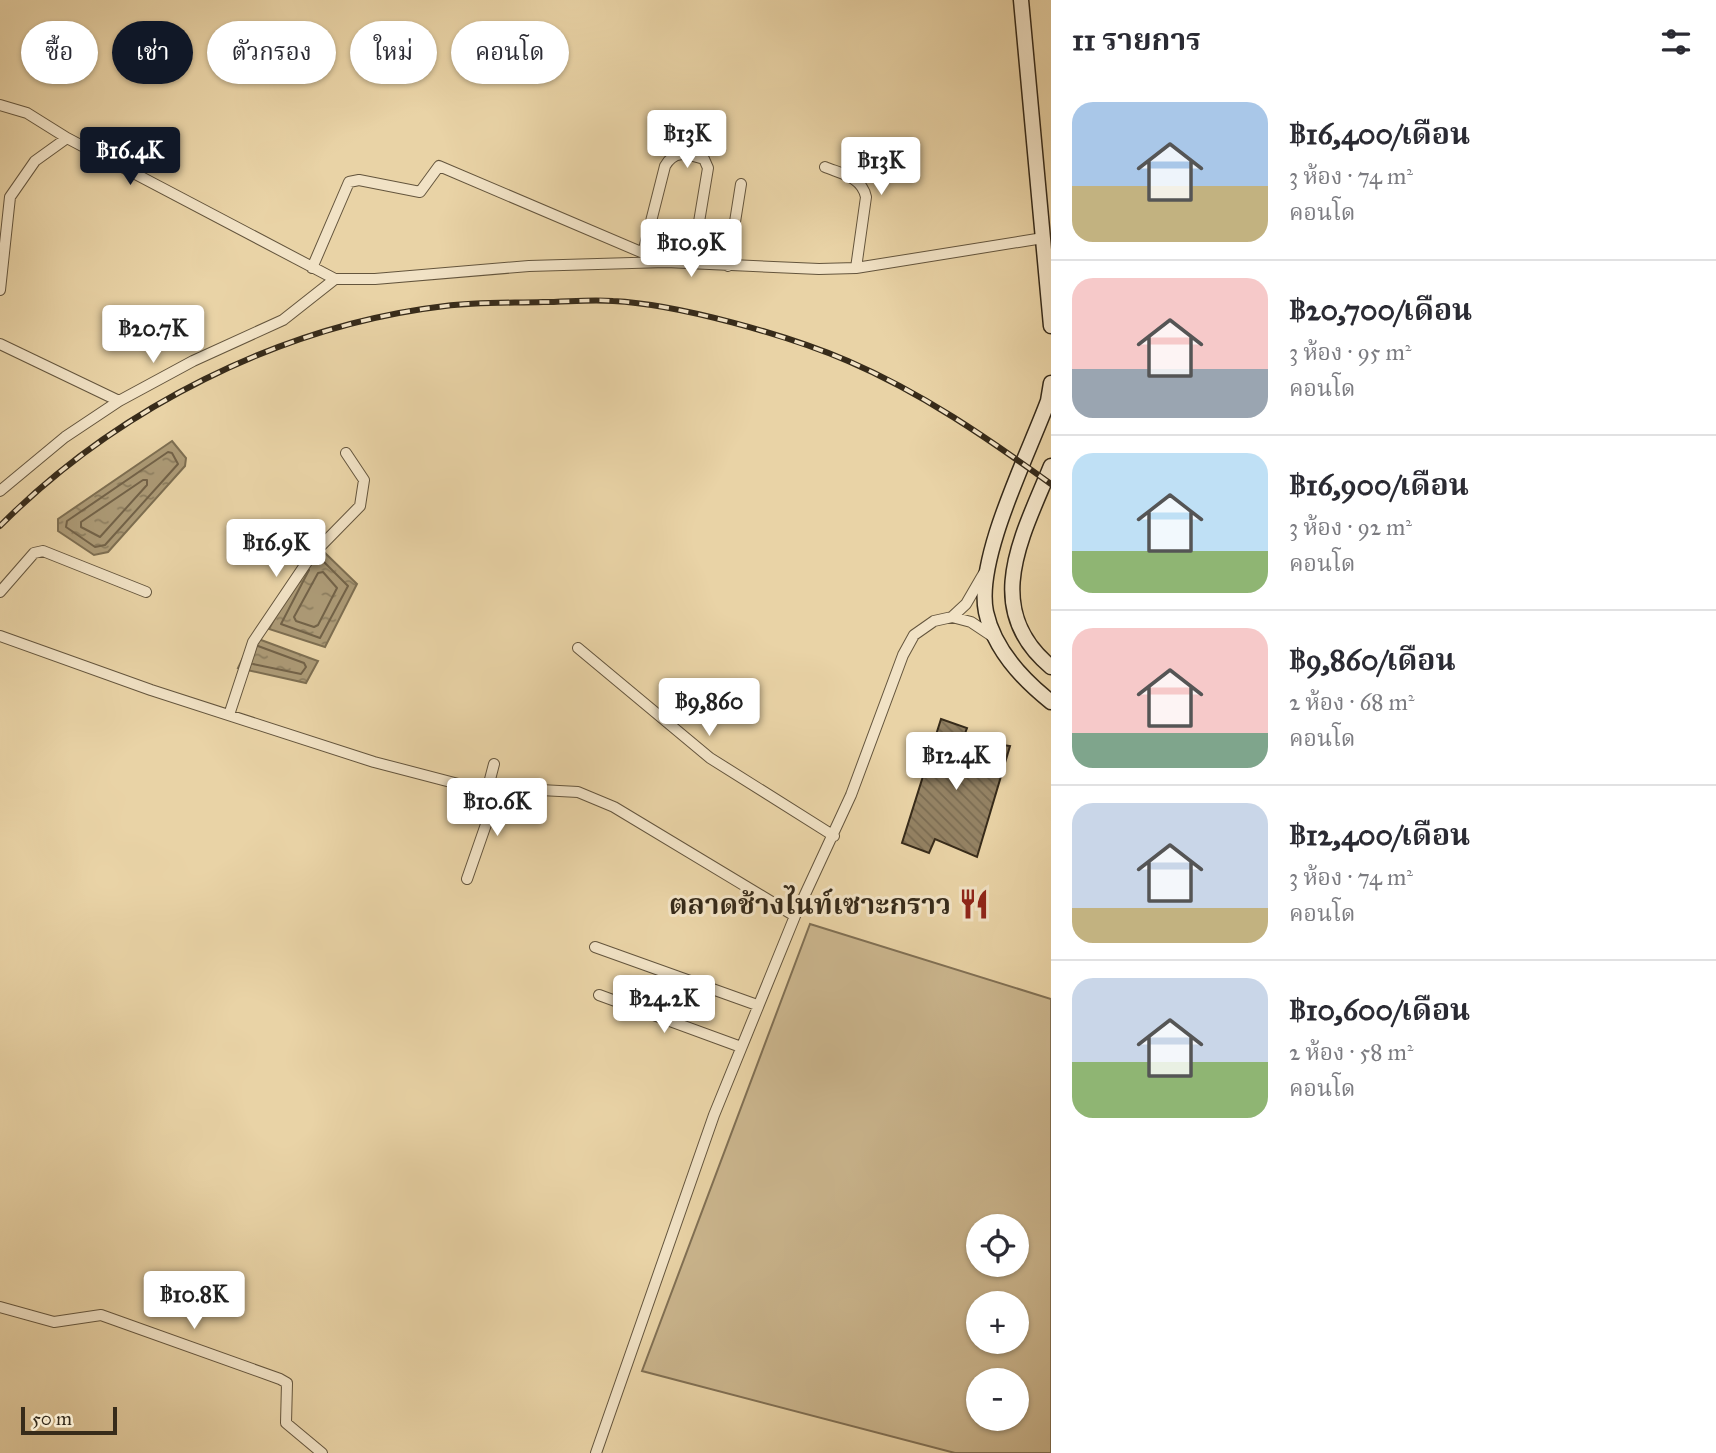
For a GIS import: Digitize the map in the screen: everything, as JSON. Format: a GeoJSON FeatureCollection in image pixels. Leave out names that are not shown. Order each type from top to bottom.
{"type":"FeatureCollection","features":[{"type":"Feature","properties":{"kind":"main road"},"geometry":{"type":"LineString","coordinates":[[1021,0],[1051,327]]}},
{"type":"Feature","properties":{"kind":"main road"},"geometry":{"type":"LineString","coordinates":[[1051,383],[1048,401],[988,564],[986,611],[997,640],[1010,663],[1051,702]]}},
{"type":"Feature","properties":{"kind":"main road"},"geometry":{"type":"LineString","coordinates":[[1051,466],[1011,576],[1012,602],[1018,625],[1038,656],[1051,667]]}},
{"type":"Feature","properties":{"kind":"street"},"geometry":{"type":"LineString","coordinates":[[0,105],[27,113],[67,138],[335,279],[375,279],[529,266],[666,262],[856,268],[1043,238]]}},
{"type":"Feature","properties":{"kind":"street"},"geometry":{"type":"LineString","coordinates":[[0,290],[5,195],[34,161],[67,138]]}},
{"type":"Feature","properties":{"kind":"street"},"geometry":{"type":"LineString","coordinates":[[643,253],[665,166],[671,157],[681,153],[704,159],[708,168],[692,264]]}},
{"type":"Feature","properties":{"kind":"street"},"geometry":{"type":"LineString","coordinates":[[312,268],[349,183],[359,180],[421,192],[439,166],[666,262]]}},
{"type":"Feature","properties":{"kind":"street"},"geometry":{"type":"LineString","coordinates":[[825,167],[858,180],[864,187],[866,197],[856,268]]}},
{"type":"Feature","properties":{"kind":"street"},"geometry":{"type":"LineString","coordinates":[[728,266],[741,184]]}},
{"type":"Feature","properties":{"kind":"street"},"geometry":{"type":"LineString","coordinates":[[0,491],[65,437],[119,401],[193,360],[283,320],[335,279]]}},
{"type":"Feature","properties":{"kind":"street"},"geometry":{"type":"LineString","coordinates":[[0,344],[119,401]]}},
{"type":"Feature","properties":{"kind":"street"},"geometry":{"type":"LineString","coordinates":[[229,715],[253,642],[311,556],[359,506],[364,480],[346,453]]}},
{"type":"Feature","properties":{"kind":"street"},"geometry":{"type":"LineString","coordinates":[[0,592],[34,553],[43,551],[146,592]]}},
{"type":"Feature","properties":{"kind":"street"},"geometry":{"type":"LineString","coordinates":[[952,617],[974,593],[988,564]]}},
{"type":"Feature","properties":{"kind":"street"},"geometry":{"type":"LineString","coordinates":[[596,1453],[757,1005],[795,916],[834,836],[903,655],[914,635],[934,621],[952,617],[971,622],[997,640]]}},
{"type":"Feature","properties":{"kind":"street"},"geometry":{"type":"LineString","coordinates":[[0,636],[374,762],[466,786],[578,792],[614,807],[795,916]]}},
{"type":"Feature","properties":{"kind":"street"},"geometry":{"type":"LineString","coordinates":[[578,648],[710,758],[834,836]]}},
{"type":"Feature","properties":{"kind":"street"},"geometry":{"type":"LineString","coordinates":[[467,879],[493,787],[494,764]]}},
{"type":"Feature","properties":{"kind":"street"},"geometry":{"type":"LineString","coordinates":[[595,947],[757,1005]]}},
{"type":"Feature","properties":{"kind":"street"},"geometry":{"type":"LineString","coordinates":[[598,995],[741,1047]]}},
{"type":"Feature","properties":{"kind":"street"},"geometry":{"type":"LineString","coordinates":[[0,1307],[54,1322],[101,1315],[280,1379],[287,1383],[289,1391],[286,1423],[322,1453]]}},
{"type":"Feature","properties":{"kind":"shaded area"},"geometry":{"type":"Polygon","coordinates":[[[810,924],[1051,999],[1051,1453],[955,1453],[642,1371],[810,924]]]}},
{"type":"Feature","properties":{"kind":"water"},"geometry":{"type":"Polygon","coordinates":[[[172,441],[186,458],[185,466],[108,552],[94,555],[58,531],[58,519],[172,441]]]}},
{"type":"Feature","properties":{"kind":"water"},"geometry":{"type":"Polygon","coordinates":[[[323,551],[357,584],[325,647],[269,629],[307,559],[323,551]]]}},
{"type":"Feature","properties":{"kind":"water"},"geometry":{"type":"Polygon","coordinates":[[[253,637],[318,661],[306,683],[238,668],[253,637]]]}},
{"type":"Feature","properties":{"kind":"building"},"geometry":{"type":"Polygon","coordinates":[[[941,719],[967,728],[963,739],[1010,746],[977,857],[935,839],[929,853],[902,843],[941,719]]]}},
{"type":"Feature","properties":{"kind":"railway"},"geometry":{"type":"LineString","coordinates":[[0,526],[46,484],[95,445],[204,379],[263,353],[323,332],[384,316],[481,303],[596,300],[639,303],[700,314],[795,341],[848,361],[902,387],[978,433],[1051,484]]}},
{"type":"Feature","properties":{"kind":"place","name":"ตลาดช้างไนท์เซาะกราว"},"geometry":{"type":"Point","coordinates":[974,904]}}]}
